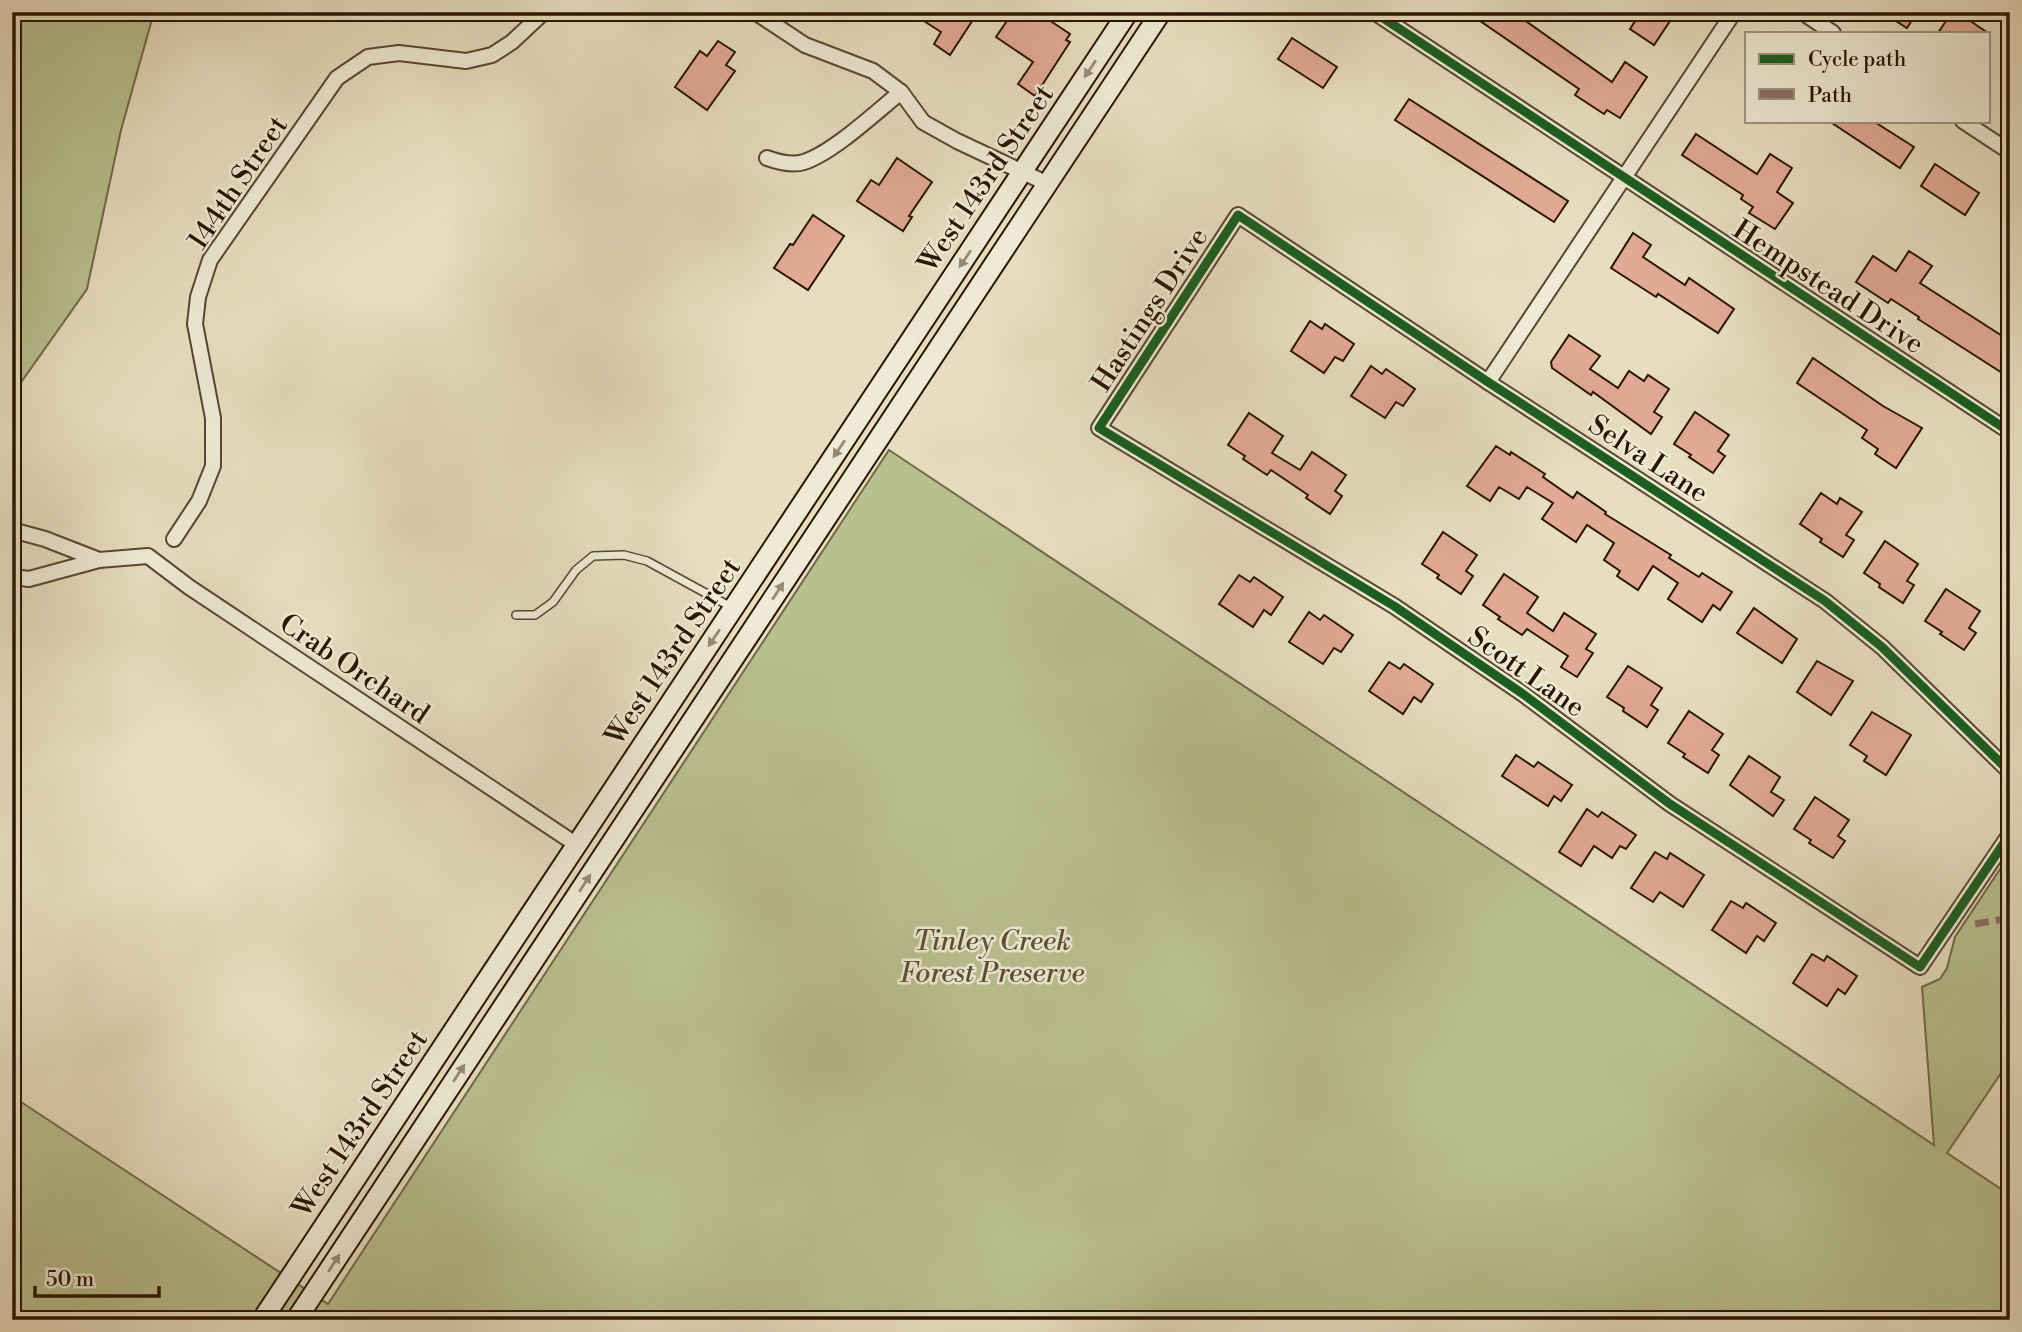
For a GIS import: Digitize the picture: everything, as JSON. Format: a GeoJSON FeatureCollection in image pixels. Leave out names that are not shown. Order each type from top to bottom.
{"type":"FeatureCollection","features":[{"type":"Feature","properties":{"kind":"main road","name":"West 143rd Street"},"geometry":{"type":"LineString","coordinates":[[262,1320],[1128,12]]}},
{"type":"Feature","properties":{"kind":"main road","name":"West 143rd Street"},"geometry":{"type":"LineString","coordinates":[[296,1320],[1161,12]]}},
{"type":"Feature","properties":{"kind":"street","name":"144th Street"},"geometry":{"type":"LineString","coordinates":[[174,538],[199,500],[214,466],[213,418],[195,324],[198,297],[210,260],[337,78],[368,57],[399,53],[466,61],[492,55],[512,42],[544,12]]}},
{"type":"Feature","properties":{"kind":"street"},"geometry":{"type":"LineString","coordinates":[[755,12],[805,45],[873,71],[901,92],[923,122],[1048,184]]}},
{"type":"Feature","properties":{"kind":"street","name":"Hempstead Drive"},"geometry":{"type":"LineString","coordinates":[[1374,12],[2010,432]]}},
{"type":"Feature","properties":{"kind":"street"},"geometry":{"type":"LineString","coordinates":[[1488,382],[1734,12]]}},
{"type":"Feature","properties":{"kind":"street"},"geometry":{"type":"LineString","coordinates":[[1802,12],[1832,32]]}},
{"type":"Feature","properties":{"kind":"street"},"geometry":{"type":"LineString","coordinates":[[767,158],[781,163],[803,163],[828,149],[901,92]]}},
{"type":"Feature","properties":{"kind":"street"},"geometry":{"type":"LineString","coordinates":[[1965,122],[2010,152]]}},
{"type":"Feature","properties":{"kind":"street","name":"Selva Lane"},"geometry":{"type":"LineString","coordinates":[[1238,215],[1488,382],[1825,601],[1882,647],[2010,772]]}},
{"type":"Feature","properties":{"kind":"street","name":"Hastings Drive"},"geometry":{"type":"LineString","coordinates":[[1098,428],[1238,215]]}},
{"type":"Feature","properties":{"kind":"street","name":"Scott Lane"},"geometry":{"type":"LineString","coordinates":[[1098,428],[1394,606],[1523,694],[1670,804],[1920,967],[2010,834]]}},
{"type":"Feature","properties":{"kind":"street","name":"Crab Orchard"},"geometry":{"type":"LineString","coordinates":[[12,530],[45,539],[99,560]]}},
{"type":"Feature","properties":{"kind":"street","name":"Crab Orchard"},"geometry":{"type":"LineString","coordinates":[[12,577],[29,579],[99,560],[148,556],[189,587],[577,845]]}},
{"type":"Feature","properties":{"kind":"lane"},"geometry":{"type":"LineString","coordinates":[[516,615],[535,615],[553,602],[576,570],[593,556],[624,555],[647,561],[733,608]]}},
{"type":"Feature","properties":{"kind":"green space"},"geometry":{"type":"Polygon","coordinates":[[[12,12],[154,12],[121,130],[87,289],[12,395],[12,12]]]}},
{"type":"Feature","properties":{"kind":"green space","name":"Tinley Creek Forest Preserve"},"geometry":{"type":"Polygon","coordinates":[[[889,450],[1934,1145],[1922,987],[1940,979],[1947,968],[1955,937],[2010,854],[2010,1060],[1947,1153],[2010,1195],[2010,1320],[12,1320],[12,1096],[328,1304],[889,450]]]}},
{"type":"Feature","properties":{"kind":"building"},"geometry":{"type":"Polygon","coordinates":[[[910,12],[978,12],[950,55],[934,44],[941,32],[910,12]]]}},
{"type":"Feature","properties":{"kind":"building"},"geometry":{"type":"Polygon","coordinates":[[[1013,12],[1037,12],[1070,34],[1066,40],[1070,42],[1035,96],[1018,84],[1033,62],[996,37],[1013,12]]]}},
{"type":"Feature","properties":{"kind":"building"},"geometry":{"type":"Polygon","coordinates":[[[1467,12],[1513,12],[1612,82],[1625,62],[1647,77],[1620,118],[1607,110],[1604,114],[1575,95],[1579,89],[1467,12]]]}},
{"type":"Feature","properties":{"kind":"building"},"geometry":{"type":"Polygon","coordinates":[[[1641,12],[1676,12],[1654,45],[1630,29],[1641,12]]]}},
{"type":"Feature","properties":{"kind":"building"},"geometry":{"type":"Polygon","coordinates":[[[1882,12],[1917,12],[1907,28],[1882,12]]]}},
{"type":"Feature","properties":{"kind":"building"},"geometry":{"type":"Polygon","coordinates":[[[1952,12],[1957,12],[1987,32],[1939,32],[1952,12]]]}},
{"type":"Feature","properties":{"kind":"building"},"geometry":{"type":"Polygon","coordinates":[[[1292,38],[1337,67],[1323,88],[1278,59],[1292,38]]]}},
{"type":"Feature","properties":{"kind":"building"},"geometry":{"type":"Polygon","coordinates":[[[718,41],[735,52],[726,65],[735,71],[707,110],[675,87],[700,51],[707,56],[718,41]]]}},
{"type":"Feature","properties":{"kind":"building"},"geometry":{"type":"Polygon","coordinates":[[[1409,99],[1568,201],[1554,222],[1395,120],[1409,99]]]}},
{"type":"Feature","properties":{"kind":"building"},"geometry":{"type":"Polygon","coordinates":[[[1831,122],[1875,122],[1914,147],[1900,168],[1831,122]]]}},
{"type":"Feature","properties":{"kind":"building"},"geometry":{"type":"Polygon","coordinates":[[[1696,134],[1757,174],[1770,154],[1792,168],[1777,192],[1793,203],[1775,229],[1749,213],[1753,207],[1741,199],[1743,195],[1682,155],[1696,134]]]}},
{"type":"Feature","properties":{"kind":"building"},"geometry":{"type":"Polygon","coordinates":[[[897,158],[932,182],[909,216],[912,217],[903,231],[857,201],[871,180],[879,185],[897,158]]]}},
{"type":"Feature","properties":{"kind":"building"},"geometry":{"type":"Polygon","coordinates":[[[1935,164],[1979,193],[1965,215],[1921,186],[1935,164]]]}},
{"type":"Feature","properties":{"kind":"building"},"geometry":{"type":"Polygon","coordinates":[[[813,215],[844,236],[808,290],[774,268],[813,215]]]}},
{"type":"Feature","properties":{"kind":"building"},"geometry":{"type":"Polygon","coordinates":[[[1633,233],[1651,245],[1643,257],[1685,285],[1689,278],[1734,309],[1718,333],[1658,294],[1656,297],[1611,268],[1633,233]]]}},
{"type":"Feature","properties":{"kind":"building"},"geometry":{"type":"Polygon","coordinates":[[[1909,251],[1932,266],[1920,283],[2010,341],[2010,378],[1891,299],[1888,303],[1856,282],[1873,256],[1896,271],[1909,251]]]}},
{"type":"Feature","properties":{"kind":"building"},"geometry":{"type":"Polygon","coordinates":[[[1310,321],[1322,329],[1325,324],[1354,344],[1343,361],[1335,357],[1324,373],[1291,351],[1310,321]]]}},
{"type":"Feature","properties":{"kind":"building"},"geometry":{"type":"Polygon","coordinates":[[[1569,335],[1600,356],[1590,369],[1618,388],[1629,371],[1644,381],[1648,375],[1669,389],[1654,412],[1662,417],[1651,434],[1593,392],[1591,395],[1552,368],[1551,362],[1569,335]]]}},
{"type":"Feature","properties":{"kind":"building"},"geometry":{"type":"Polygon","coordinates":[[[1813,358],[1883,406],[1922,428],[1896,468],[1875,454],[1878,449],[1862,438],[1867,430],[1797,383],[1813,358]]]}},
{"type":"Feature","properties":{"kind":"building"},"geometry":{"type":"Polygon","coordinates":[[[1371,366],[1382,374],[1386,369],[1415,389],[1403,406],[1396,402],[1385,418],[1351,396],[1371,366]]]}},
{"type":"Feature","properties":{"kind":"building"},"geometry":{"type":"Polygon","coordinates":[[[1695,412],[1729,435],[1718,451],[1725,456],[1713,473],[1674,444],[1695,412]]]}},
{"type":"Feature","properties":{"kind":"building"},"geometry":{"type":"Polygon","coordinates":[[[1249,413],[1283,436],[1272,453],[1300,470],[1312,452],[1346,475],[1335,491],[1342,496],[1330,514],[1306,498],[1308,495],[1271,470],[1267,475],[1228,445],[1249,413]]]}},
{"type":"Feature","properties":{"kind":"building"},"geometry":{"type":"Polygon","coordinates":[[[1496,446],[1510,455],[1511,452],[1545,474],[1543,477],[1573,498],[1577,492],[1699,577],[1702,573],[1732,592],[1720,610],[1713,605],[1702,622],[1668,599],[1678,583],[1653,566],[1638,590],[1617,576],[1620,571],[1604,560],[1614,543],[1587,525],[1576,542],[1542,519],[1553,503],[1527,487],[1519,499],[1499,487],[1490,501],[1467,486],[1496,446]]]}},
{"type":"Feature","properties":{"kind":"building"},"geometry":{"type":"Polygon","coordinates":[[[1821,493],[1837,504],[1840,498],[1862,512],[1846,535],[1854,540],[1843,557],[1820,542],[1822,539],[1800,524],[1821,493]]]}},
{"type":"Feature","properties":{"kind":"building"},"geometry":{"type":"Polygon","coordinates":[[[1443,532],[1477,555],[1466,571],[1473,576],[1461,594],[1422,564],[1443,532]]]}},
{"type":"Feature","properties":{"kind":"building"},"geometry":{"type":"Polygon","coordinates":[[[1885,541],[1918,564],[1907,581],[1914,585],[1903,603],[1864,573],[1885,541]]]}},
{"type":"Feature","properties":{"kind":"building"},"geometry":{"type":"Polygon","coordinates":[[[1504,574],[1538,597],[1527,613],[1553,631],[1564,613],[1596,634],[1586,649],[1593,653],[1577,677],[1561,667],[1568,656],[1527,629],[1522,635],[1483,605],[1504,574]]]}},
{"type":"Feature","properties":{"kind":"building"},"geometry":{"type":"Polygon","coordinates":[[[1239,575],[1250,582],[1254,577],[1283,597],[1271,615],[1264,610],[1253,627],[1219,604],[1239,575]]]}},
{"type":"Feature","properties":{"kind":"building"},"geometry":{"type":"Polygon","coordinates":[[[1946,589],[1980,611],[1969,628],[1976,633],[1964,650],[1925,621],[1946,589]]]}},
{"type":"Feature","properties":{"kind":"building"},"geometry":{"type":"Polygon","coordinates":[[[1754,608],[1797,639],[1782,663],[1737,633],[1754,608]]]}},
{"type":"Feature","properties":{"kind":"building"},"geometry":{"type":"Polygon","coordinates":[[[1309,612],[1320,620],[1324,615],[1353,635],[1341,652],[1334,648],[1323,664],[1289,642],[1309,612]]]}},
{"type":"Feature","properties":{"kind":"building"},"geometry":{"type":"Polygon","coordinates":[[[1817,661],[1853,681],[1831,715],[1797,692],[1817,661]]]}},
{"type":"Feature","properties":{"kind":"building"},"geometry":{"type":"Polygon","coordinates":[[[1389,662],[1400,669],[1404,664],[1433,684],[1421,702],[1414,697],[1403,714],[1369,691],[1389,662]]]}},
{"type":"Feature","properties":{"kind":"building"},"geometry":{"type":"Polygon","coordinates":[[[1628,666],[1662,688],[1651,705],[1658,710],[1647,727],[1607,697],[1628,666]]]}},
{"type":"Feature","properties":{"kind":"building"},"geometry":{"type":"Polygon","coordinates":[[[1689,711],[1723,734],[1712,750],[1719,755],[1708,773],[1683,757],[1685,754],[1668,743],[1689,711]]]}},
{"type":"Feature","properties":{"kind":"building"},"geometry":{"type":"Polygon","coordinates":[[[1872,712],[1911,735],[1886,775],[1864,761],[1867,756],[1850,745],[1872,712]]]}},
{"type":"Feature","properties":{"kind":"building"},"geometry":{"type":"Polygon","coordinates":[[[1516,755],[1534,767],[1538,762],[1572,785],[1561,801],[1554,796],[1548,806],[1502,776],[1516,755]]]}},
{"type":"Feature","properties":{"kind":"building"},"geometry":{"type":"Polygon","coordinates":[[[1749,756],[1780,777],[1771,792],[1784,800],[1773,816],[1730,785],[1749,756]]]}},
{"type":"Feature","properties":{"kind":"building"},"geometry":{"type":"Polygon","coordinates":[[[1815,797],[1849,820],[1838,836],[1845,841],[1833,858],[1809,843],[1811,840],[1794,829],[1815,797]]]}},
{"type":"Feature","properties":{"kind":"building"},"geometry":{"type":"Polygon","coordinates":[[[1587,809],[1598,817],[1602,812],[1636,835],[1626,849],[1620,846],[1612,858],[1594,846],[1581,866],[1559,852],[1587,809]]]}},
{"type":"Feature","properties":{"kind":"building"},"geometry":{"type":"Polygon","coordinates":[[[1655,852],[1667,859],[1670,853],[1704,875],[1683,907],[1660,892],[1653,902],[1631,888],[1655,852]]]}},
{"type":"Feature","properties":{"kind":"building"},"geometry":{"type":"Polygon","coordinates":[[[1731,901],[1743,908],[1746,903],[1776,923],[1764,941],[1757,936],[1746,953],[1712,930],[1731,901]]]}},
{"type":"Feature","properties":{"kind":"building"},"geometry":{"type":"Polygon","coordinates":[[[1812,954],[1824,961],[1827,956],[1857,976],[1845,994],[1838,989],[1827,1006],[1793,983],[1812,954]]]}},
{"type":"Feature","properties":{"kind":"marked path"},"geometry":{"type":"LineString","coordinates":[[1975,924],[2010,918]]}},
{"type":"Feature","properties":{"kind":"cycle path"},"geometry":{"type":"LineString","coordinates":[[1374,12],[2010,432]]}},
{"type":"Feature","properties":{"kind":"cycle path"},"geometry":{"type":"LineString","coordinates":[[2010,772],[1882,647],[1825,601],[1488,382],[1238,215],[1099,428],[1394,606],[1523,694],[1670,804],[1920,967],[2010,834]]}}]}
